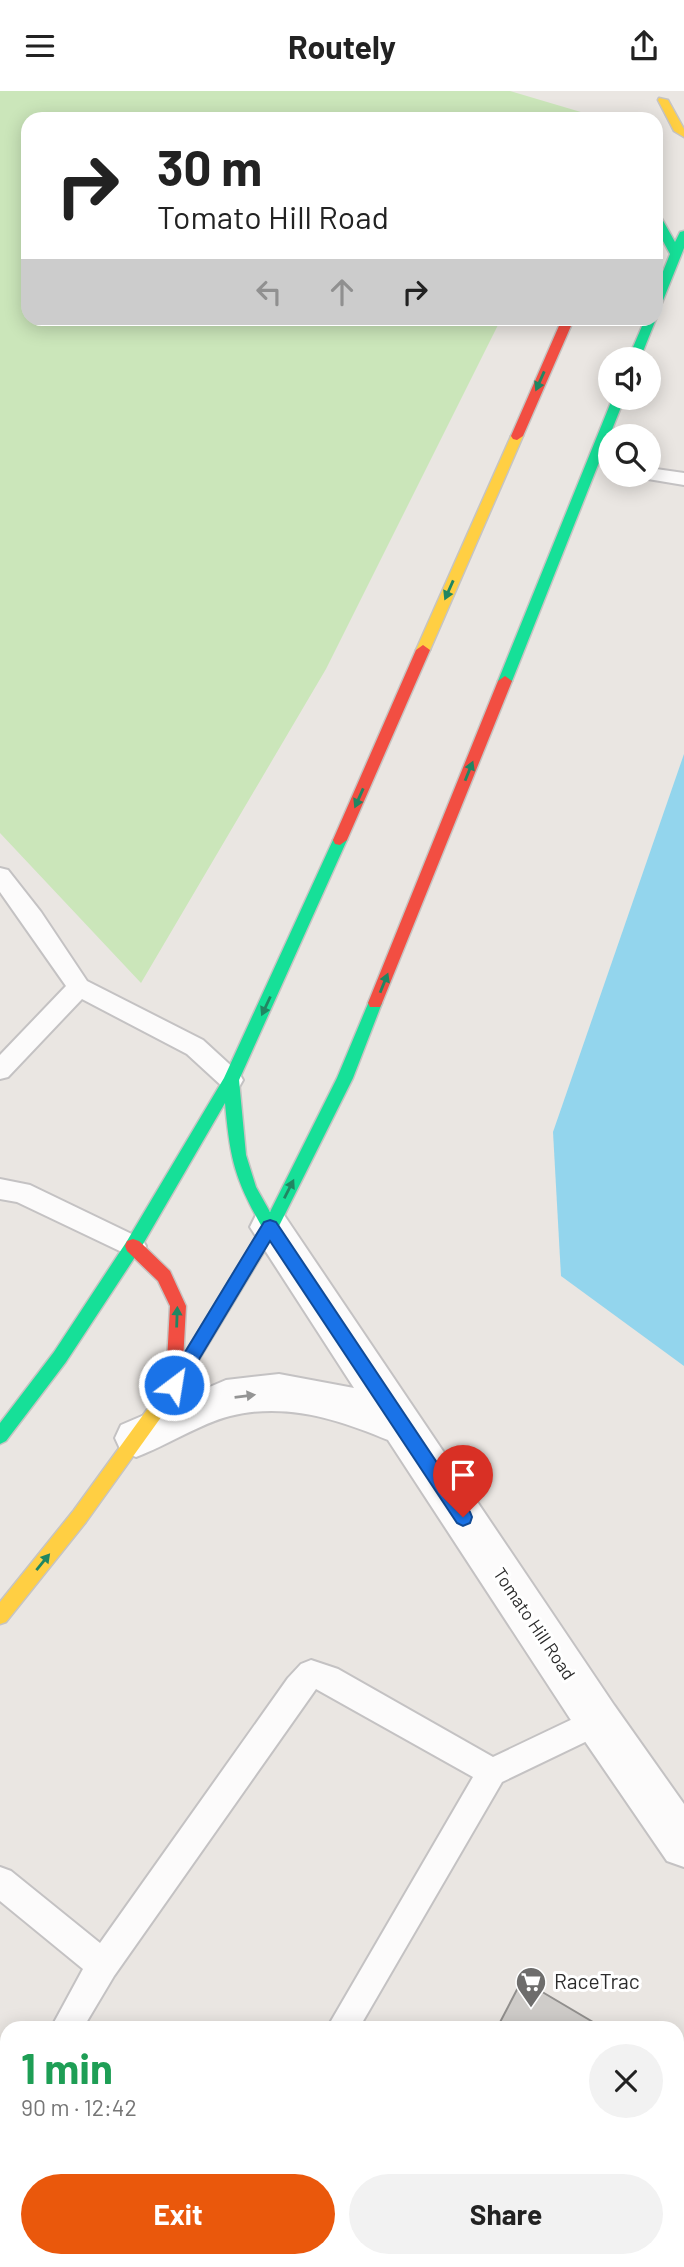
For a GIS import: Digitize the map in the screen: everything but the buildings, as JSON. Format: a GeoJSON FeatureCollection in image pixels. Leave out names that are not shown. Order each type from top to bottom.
{"type":"FeatureCollection","features":[{"type":"Feature","properties":{"kind":"main road"},"geometry":{"type":"LineString","coordinates":[[658,112],[665,95]]}},
{"type":"Feature","properties":{"kind":"main road"},"geometry":{"type":"LineString","coordinates":[[665,95],[678,129],[684,134]]}},
{"type":"Feature","properties":{"kind":"main road"},"geometry":{"type":"LineString","coordinates":[[663,230],[676,254]]}},
{"type":"Feature","properties":{"kind":"main road"},"geometry":{"type":"LineString","coordinates":[[663,286],[684,233]]}},
{"type":"Feature","properties":{"kind":"main road"},"geometry":{"type":"LineString","coordinates":[[0,1436],[60,1357],[132,1247],[231,1080],[305,921],[565,326]]}},
{"type":"Feature","properties":{"kind":"main road"},"geometry":{"type":"LineString","coordinates":[[639,347],[647,326]]}},
{"type":"Feature","properties":{"kind":"main road"},"geometry":{"type":"LineString","coordinates":[[0,1616],[80,1516],[174,1385],[270,1227],[345,1078],[598,473]]}},
{"type":"Feature","properties":{"kind":"main road"},"geometry":{"type":"LineString","coordinates":[[231,1080],[238,1155],[248,1188],[270,1227]]}},
{"type":"Feature","properties":{"kind":"main road"},"geometry":{"type":"LineString","coordinates":[[132,1247],[163,1276],[177,1306],[174,1385]]}},
{"type":"Feature","properties":{"kind":"street","name":"Tomato Hill Road"},"geometry":{"type":"LineString","coordinates":[[270,1227],[598,1721],[684,1844]]}},
{"type":"Feature","properties":{"kind":"street"},"geometry":{"type":"LineString","coordinates":[[136,1438],[226,1398],[279,1392],[345,1403],[403,1427]]}},
{"type":"Feature","properties":{"kind":"lane"},"geometry":{"type":"LineString","coordinates":[[661,476],[684,479]]}},
{"type":"Feature","properties":{"kind":"lane"},"geometry":{"type":"LineString","coordinates":[[0,876],[33,918],[79,987],[195,1047],[231,1080]]}},
{"type":"Feature","properties":{"kind":"lane"},"geometry":{"type":"LineString","coordinates":[[0,1070],[79,987]]}},
{"type":"Feature","properties":{"kind":"lane"},"geometry":{"type":"LineString","coordinates":[[0,1189],[21,1192],[132,1247]]}},
{"type":"Feature","properties":{"kind":"lane"},"geometry":{"type":"LineString","coordinates":[[70,2021],[103,1965],[298,1688],[311,1674],[328,1679],[492,1772]]}},
{"type":"Feature","properties":{"kind":"lane"},"geometry":{"type":"LineString","coordinates":[[346,2021],[492,1772],[598,1721]]}},
{"type":"Feature","properties":{"kind":"lane"},"geometry":{"type":"LineString","coordinates":[[0,1882],[103,1965]]}},
{"type":"Feature","properties":{"kind":"green space"},"geometry":{"type":"Polygon","coordinates":[[[0,91],[510,91],[581,112],[21,112],[21,326],[498,326],[326,669],[141,983],[0,833],[0,91]]]}},
{"type":"Feature","properties":{"kind":"water"},"geometry":{"type":"Polygon","coordinates":[[[684,754],[684,1366],[561,1276],[553,1132],[684,754]]]}},
{"type":"Feature","properties":{"kind":"traffic: fast"},"geometry":{"type":"LineString","coordinates":[[663,230],[676,254]]}},
{"type":"Feature","properties":{"kind":"traffic: fast"},"geometry":{"type":"LineString","coordinates":[[663,286],[684,234]]}},
{"type":"Feature","properties":{"kind":"traffic: fast"},"geometry":{"type":"LineString","coordinates":[[639,347],[647,326]]}},
{"type":"Feature","properties":{"kind":"traffic: fast"},"geometry":{"type":"LineString","coordinates":[[505,681],[614,410]]}},
{"type":"Feature","properties":{"kind":"traffic: fast"},"geometry":{"type":"LineString","coordinates":[[0,1436],[60,1357],[133,1246],[231,1080],[340,840]]}},
{"type":"Feature","properties":{"kind":"traffic: fast"},"geometry":{"type":"LineString","coordinates":[[176,1383],[270,1227],[345,1078],[375,1003]]}},
{"type":"Feature","properties":{"kind":"traffic: fast"},"geometry":{"type":"LineString","coordinates":[[231,1080],[238,1155],[248,1188],[270,1227]]}},
{"type":"Feature","properties":{"kind":"traffic: slow"},"geometry":{"type":"LineString","coordinates":[[663,100],[678,129],[684,134]]}},
{"type":"Feature","properties":{"kind":"traffic: slow"},"geometry":{"type":"LineString","coordinates":[[423,650],[517,436]]}},
{"type":"Feature","properties":{"kind":"traffic: slow"},"geometry":{"type":"LineString","coordinates":[[0,1616],[80,1516],[176,1383]]}},
{"type":"Feature","properties":{"kind":"traffic: jam"},"geometry":{"type":"LineString","coordinates":[[517,436],[565,326]]}},
{"type":"Feature","properties":{"kind":"traffic: jam"},"geometry":{"type":"LineString","coordinates":[[340,840],[423,650]]}},
{"type":"Feature","properties":{"kind":"traffic: jam"},"geometry":{"type":"LineString","coordinates":[[375,1003],[505,681]]}},
{"type":"Feature","properties":{"kind":"traffic: jam"},"geometry":{"type":"LineString","coordinates":[[133,1246],[164,1276],[178,1306],[174,1380]]}},
{"type":"Feature","properties":{"kind":"place","name":"RaceTrac"},"geometry":{"type":"Point","coordinates":[531,2009]}},
{"type":"Feature","properties":{"kind":"route"},"geometry":{"type":"LineString","coordinates":[[174,1385],[270,1227],[463,1517]]}}]}
